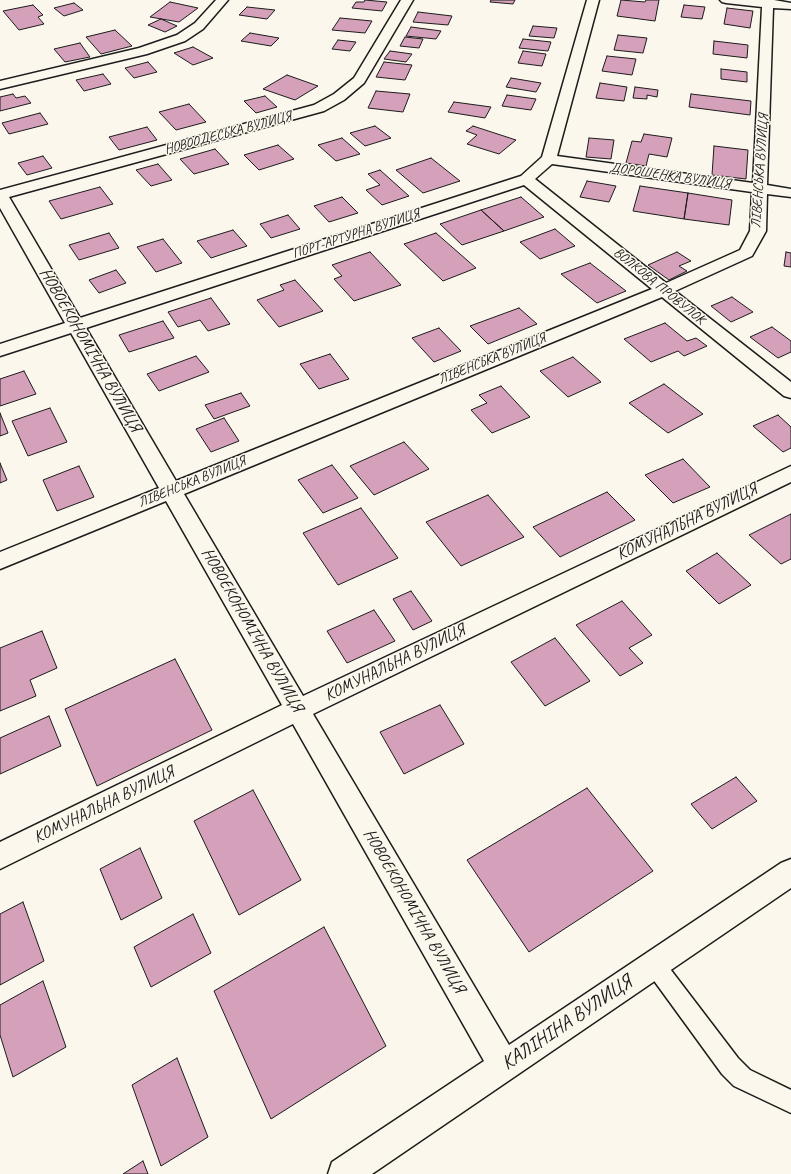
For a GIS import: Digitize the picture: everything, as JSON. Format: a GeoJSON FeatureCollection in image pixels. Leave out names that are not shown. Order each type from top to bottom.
{"type":"FeatureCollection","features":[{"type":"Feature","properties":{"kind":"street"},"geometry":{"type":"LineString","coordinates":[[0,85],[143,51],[181,38],[199,26],[222,0]]}},
{"type":"Feature","properties":{"kind":"street","name":"НОВООДЕСЬКА ВУЛИЦЯ"},"geometry":{"type":"LineString","coordinates":[[0,195],[319,108],[339,97],[359,80],[407,0]]}},
{"type":"Feature","properties":{"kind":"street"},"geometry":{"type":"LineString","coordinates":[[549,159],[593,0]]}},
{"type":"Feature","properties":{"kind":"street"},"geometry":{"type":"LineString","coordinates":[[726,0],[768,2],[791,6]]}},
{"type":"Feature","properties":{"kind":"street","name":"ЛІВЕНСЬКА ВУЛИЦЯ"},"geometry":{"type":"LineString","coordinates":[[0,561],[663,290],[746,253],[758,231],[768,2]]}},
{"type":"Feature","properties":{"kind":"street","name":"ПОРТ-АРТУРНА ВУЛИЦЯ"},"geometry":{"type":"LineString","coordinates":[[0,350],[526,179],[549,159]]}},
{"type":"Feature","properties":{"kind":"street","name":"ДОРОШЕНКА ВУЛИЦЯ"},"geometry":{"type":"LineString","coordinates":[[549,159],[791,193]]}},
{"type":"Feature","properties":{"kind":"street","name":"ВОЛКОВА ПРОВУЛОК"},"geometry":{"type":"LineString","coordinates":[[526,179],[791,392]]}},
{"type":"Feature","properties":{"kind":"street","name":"НОВОЕКОНОМІЧНА ВУЛИЦЯ"},"geometry":{"type":"LineString","coordinates":[[0,195],[504,1066]]}},
{"type":"Feature","properties":{"kind":"street","name":"КОМУНАЛЬНА ВУЛИЦЯ"},"geometry":{"type":"LineString","coordinates":[[0,856],[297,710],[791,472]]}},
{"type":"Feature","properties":{"kind":"street","name":"КАЛІНІНА ВУЛИЦЯ"},"geometry":{"type":"LineString","coordinates":[[344,1174],[791,872]]}},
{"type":"Feature","properties":{"kind":"lane"},"geometry":{"type":"LineString","coordinates":[[654,964],[730,1066],[742,1078],[791,1102]]}},
{"type":"Feature","properties":{"kind":"building"},"geometry":{"type":"Polygon","coordinates":[[[365,0],[387,2],[382,11],[352,8],[356,2],[364,2],[365,0]]]}},
{"type":"Feature","properties":{"kind":"building"},"geometry":{"type":"Polygon","coordinates":[[[491,0],[515,0],[513,4],[490,2],[491,0]]]}},
{"type":"Feature","properties":{"kind":"building"},"geometry":{"type":"Polygon","coordinates":[[[621,0],[645,2],[646,0],[659,0],[655,21],[617,16],[621,0]]]}},
{"type":"Feature","properties":{"kind":"building"},"geometry":{"type":"Polygon","coordinates":[[[170,2],[198,8],[179,22],[150,17],[170,2]]]}},
{"type":"Feature","properties":{"kind":"building"},"geometry":{"type":"Polygon","coordinates":[[[74,3],[83,10],[64,16],[54,8],[74,3]]]}},
{"type":"Feature","properties":{"kind":"building"},"geometry":{"type":"Polygon","coordinates":[[[33,5],[43,15],[38,17],[44,24],[19,30],[3,11],[33,5]]]}},
{"type":"Feature","properties":{"kind":"building"},"geometry":{"type":"Polygon","coordinates":[[[684,5],[705,7],[702,19],[681,17],[684,5]]]}},
{"type":"Feature","properties":{"kind":"building"},"geometry":{"type":"Polygon","coordinates":[[[247,7],[275,10],[267,19],[239,15],[247,7]]]}},
{"type":"Feature","properties":{"kind":"building"},"geometry":{"type":"Polygon","coordinates":[[[727,8],[753,11],[750,28],[724,24],[727,8]]]}},
{"type":"Feature","properties":{"kind":"building"},"geometry":{"type":"Polygon","coordinates":[[[418,12],[452,16],[448,25],[413,22],[418,12]]]}},
{"type":"Feature","properties":{"kind":"building"},"geometry":{"type":"Polygon","coordinates":[[[340,18],[372,21],[365,33],[332,30],[340,18]]]}},
{"type":"Feature","properties":{"kind":"building"},"geometry":{"type":"Polygon","coordinates":[[[161,19],[177,26],[165,32],[148,25],[161,19]]]}},
{"type":"Feature","properties":{"kind":"building"},"geometry":{"type":"Polygon","coordinates":[[[533,26],[557,28],[554,38],[529,36],[533,26]]]}},
{"type":"Feature","properties":{"kind":"building"},"geometry":{"type":"Polygon","coordinates":[[[411,27],[441,31],[436,39],[406,36],[411,27]]]}},
{"type":"Feature","properties":{"kind":"building"},"geometry":{"type":"Polygon","coordinates":[[[115,30],[132,46],[101,54],[86,37],[115,30]]]}},
{"type":"Feature","properties":{"kind":"building"},"geometry":{"type":"Polygon","coordinates":[[[250,33],[279,38],[271,46],[241,41],[250,33]]]}},
{"type":"Feature","properties":{"kind":"building"},"geometry":{"type":"Polygon","coordinates":[[[618,35],[647,38],[643,53],[614,50],[618,35]]]}},
{"type":"Feature","properties":{"kind":"building"},"geometry":{"type":"Polygon","coordinates":[[[405,37],[423,39],[419,48],[400,46],[405,37]]]}},
{"type":"Feature","properties":{"kind":"building"},"geometry":{"type":"Polygon","coordinates":[[[523,39],[551,42],[548,51],[519,48],[523,39]]]}},
{"type":"Feature","properties":{"kind":"building"},"geometry":{"type":"Polygon","coordinates":[[[338,40],[356,42],[350,51],[332,49],[338,40]]]}},
{"type":"Feature","properties":{"kind":"building"},"geometry":{"type":"Polygon","coordinates":[[[714,41],[748,45],[747,58],[713,54],[714,41]]]}},
{"type":"Feature","properties":{"kind":"building"},"geometry":{"type":"Polygon","coordinates":[[[80,43],[90,57],[65,62],[54,49],[80,43]]]}},
{"type":"Feature","properties":{"kind":"building"},"geometry":{"type":"Polygon","coordinates":[[[193,47],[213,58],[193,65],[174,53],[193,47]]]}},
{"type":"Feature","properties":{"kind":"building"},"geometry":{"type":"Polygon","coordinates":[[[390,51],[412,54],[406,62],[384,59],[390,51]]]}},
{"type":"Feature","properties":{"kind":"building"},"geometry":{"type":"Polygon","coordinates":[[[523,51],[546,54],[542,66],[518,63],[523,51]]]}},
{"type":"Feature","properties":{"kind":"building"},"geometry":{"type":"Polygon","coordinates":[[[607,56],[636,59],[632,75],[602,71],[607,56]]]}},
{"type":"Feature","properties":{"kind":"building"},"geometry":{"type":"Polygon","coordinates":[[[148,62],[157,72],[134,78],[125,68],[148,62]]]}},
{"type":"Feature","properties":{"kind":"building"},"geometry":{"type":"Polygon","coordinates":[[[384,62],[412,65],[405,80],[376,77],[384,62]]]}},
{"type":"Feature","properties":{"kind":"building"},"geometry":{"type":"Polygon","coordinates":[[[721,69],[747,72],[747,82],[721,79],[721,69]]]}},
{"type":"Feature","properties":{"kind":"building"},"geometry":{"type":"Polygon","coordinates":[[[103,74],[111,84],[84,91],[76,80],[103,74]]]}},
{"type":"Feature","properties":{"kind":"building"},"geometry":{"type":"Polygon","coordinates":[[[287,75],[318,86],[295,100],[263,89],[287,75]]]}},
{"type":"Feature","properties":{"kind":"building"},"geometry":{"type":"Polygon","coordinates":[[[511,78],[541,83],[536,92],[506,87],[511,78]]]}},
{"type":"Feature","properties":{"kind":"building"},"geometry":{"type":"Polygon","coordinates":[[[600,83],[627,87],[624,101],[596,98],[600,83]]]}},
{"type":"Feature","properties":{"kind":"building"},"geometry":{"type":"Polygon","coordinates":[[[635,87],[658,90],[657,97],[647,95],[647,99],[633,98],[635,87]]]}},
{"type":"Feature","properties":{"kind":"building"},"geometry":{"type":"Polygon","coordinates":[[[376,91],[410,94],[403,112],[368,108],[376,91]]]}},
{"type":"Feature","properties":{"kind":"building"},"geometry":{"type":"Polygon","coordinates":[[[13,94],[16,98],[25,96],[31,103],[0,111],[0,97],[13,94]]]}},
{"type":"Feature","properties":{"kind":"building"},"geometry":{"type":"Polygon","coordinates":[[[691,94],[751,101],[750,115],[689,107],[691,94]]]}},
{"type":"Feature","properties":{"kind":"building"},"geometry":{"type":"Polygon","coordinates":[[[507,95],[536,99],[531,110],[502,106],[507,95]]]}},
{"type":"Feature","properties":{"kind":"building"},"geometry":{"type":"Polygon","coordinates":[[[265,96],[277,107],[256,113],[244,101],[265,96]]]}},
{"type":"Feature","properties":{"kind":"building"},"geometry":{"type":"Polygon","coordinates":[[[454,102],[491,107],[485,118],[448,112],[454,102]]]}},
{"type":"Feature","properties":{"kind":"building"},"geometry":{"type":"Polygon","coordinates":[[[189,104],[206,122],[176,130],[159,112],[189,104]]]}},
{"type":"Feature","properties":{"kind":"building"},"geometry":{"type":"Polygon","coordinates":[[[40,113],[48,124],[9,134],[2,123],[40,113]]]}},
{"type":"Feature","properties":{"kind":"building"},"geometry":{"type":"Polygon","coordinates":[[[375,126],[391,138],[365,146],[350,133],[375,126]]]}},
{"type":"Feature","properties":{"kind":"building"},"geometry":{"type":"Polygon","coordinates":[[[473,126],[516,140],[499,154],[467,144],[477,135],[466,131],[473,126]]]}},
{"type":"Feature","properties":{"kind":"building"},"geometry":{"type":"Polygon","coordinates":[[[147,127],[157,140],[119,150],[109,137],[147,127]]]}},
{"type":"Feature","properties":{"kind":"building"},"geometry":{"type":"Polygon","coordinates":[[[644,134],[672,138],[667,157],[649,154],[646,166],[626,163],[632,141],[641,142],[644,134]]]}},
{"type":"Feature","properties":{"kind":"building"},"geometry":{"type":"Polygon","coordinates":[[[342,138],[360,154],[336,161],[318,145],[342,138]]]}},
{"type":"Feature","properties":{"kind":"building"},"geometry":{"type":"Polygon","coordinates":[[[589,138],[614,140],[611,159],[586,157],[589,138]]]}},
{"type":"Feature","properties":{"kind":"building"},"geometry":{"type":"Polygon","coordinates":[[[278,145],[294,159],[259,170],[244,155],[278,145]]]}},
{"type":"Feature","properties":{"kind":"building"},"geometry":{"type":"Polygon","coordinates":[[[714,146],[748,150],[746,179],[712,175],[714,146]]]}},
{"type":"Feature","properties":{"kind":"building"},"geometry":{"type":"Polygon","coordinates":[[[215,149],[229,164],[194,174],[180,159],[215,149]]]}},
{"type":"Feature","properties":{"kind":"building"},"geometry":{"type":"Polygon","coordinates":[[[43,156],[52,168],[27,175],[18,163],[43,156]]]}},
{"type":"Feature","properties":{"kind":"building"},"geometry":{"type":"Polygon","coordinates":[[[431,158],[460,181],[423,193],[396,170],[431,158]]]}},
{"type":"Feature","properties":{"kind":"building"},"geometry":{"type":"Polygon","coordinates":[[[158,164],[172,180],[151,186],[136,170],[158,164]]]}},
{"type":"Feature","properties":{"kind":"building"},"geometry":{"type":"Polygon","coordinates":[[[380,170],[409,196],[382,205],[366,190],[380,185],[368,174],[380,170]]]}},
{"type":"Feature","properties":{"kind":"building"},"geometry":{"type":"Polygon","coordinates":[[[587,181],[616,186],[609,202],[580,197],[587,181]]]}},
{"type":"Feature","properties":{"kind":"building"},"geometry":{"type":"Polygon","coordinates":[[[640,186],[688,193],[684,219],[633,211],[640,186]]]}},
{"type":"Feature","properties":{"kind":"building"},"geometry":{"type":"Polygon","coordinates":[[[100,187],[113,204],[61,219],[49,201],[100,187]]]}},
{"type":"Feature","properties":{"kind":"building"},"geometry":{"type":"Polygon","coordinates":[[[688,193],[732,200],[729,225],[684,219],[688,193]]]}},
{"type":"Feature","properties":{"kind":"building"},"geometry":{"type":"Polygon","coordinates":[[[342,197],[358,213],[329,222],[314,206],[342,197]]]}},
{"type":"Feature","properties":{"kind":"building"},"geometry":{"type":"Polygon","coordinates":[[[521,197],[544,217],[504,231],[481,210],[521,197]]]}},
{"type":"Feature","properties":{"kind":"building"},"geometry":{"type":"Polygon","coordinates":[[[481,210],[504,231],[462,245],[440,224],[481,210]]]}},
{"type":"Feature","properties":{"kind":"building"},"geometry":{"type":"Polygon","coordinates":[[[288,215],[300,229],[271,238],[260,224],[288,215]]]}},
{"type":"Feature","properties":{"kind":"building"},"geometry":{"type":"Polygon","coordinates":[[[555,229],[575,246],[540,259],[520,242],[555,229]]]}},
{"type":"Feature","properties":{"kind":"building"},"geometry":{"type":"Polygon","coordinates":[[[233,230],[247,246],[211,258],[197,241],[233,230]]]}},
{"type":"Feature","properties":{"kind":"building"},"geometry":{"type":"Polygon","coordinates":[[[109,233],[119,248],[79,260],[69,245],[109,233]]]}},
{"type":"Feature","properties":{"kind":"building"},"geometry":{"type":"Polygon","coordinates":[[[436,233],[476,268],[443,281],[404,244],[436,233]]]}},
{"type":"Feature","properties":{"kind":"building"},"geometry":{"type":"Polygon","coordinates":[[[163,239],[182,263],[156,272],[137,247],[163,239]]]}},
{"type":"Feature","properties":{"kind":"building"},"geometry":{"type":"Polygon","coordinates":[[[370,252],[401,285],[354,301],[334,279],[342,276],[332,265],[370,252]]]}},
{"type":"Feature","properties":{"kind":"building"},"geometry":{"type":"Polygon","coordinates":[[[677,252],[691,261],[679,266],[687,271],[669,280],[648,265],[677,252]]]}},
{"type":"Feature","properties":{"kind":"building"},"geometry":{"type":"Polygon","coordinates":[[[786,252],[791,253],[791,267],[784,266],[786,252]]]}},
{"type":"Feature","properties":{"kind":"building"},"geometry":{"type":"Polygon","coordinates":[[[590,263],[626,291],[597,303],[561,274],[590,263]]]}},
{"type":"Feature","properties":{"kind":"building"},"geometry":{"type":"Polygon","coordinates":[[[116,270],[126,283],[99,293],[89,280],[116,270]]]}},
{"type":"Feature","properties":{"kind":"building"},"geometry":{"type":"Polygon","coordinates":[[[295,280],[323,311],[279,327],[257,300],[284,290],[280,285],[295,280]]]}},
{"type":"Feature","properties":{"kind":"building"},"geometry":{"type":"Polygon","coordinates":[[[732,297],[753,312],[731,322],[711,306],[732,297]]]}},
{"type":"Feature","properties":{"kind":"building"},"geometry":{"type":"Polygon","coordinates":[[[211,298],[230,324],[208,331],[200,320],[178,327],[168,312],[211,298]]]}},
{"type":"Feature","properties":{"kind":"building"},"geometry":{"type":"Polygon","coordinates":[[[519,308],[537,324],[488,344],[470,326],[519,308]]]}},
{"type":"Feature","properties":{"kind":"building"},"geometry":{"type":"Polygon","coordinates":[[[163,321],[174,338],[129,352],[119,335],[163,321]]]}},
{"type":"Feature","properties":{"kind":"building"},"geometry":{"type":"Polygon","coordinates":[[[665,323],[687,341],[696,338],[707,346],[684,356],[678,351],[651,362],[624,339],[665,323]]]}},
{"type":"Feature","properties":{"kind":"building"},"geometry":{"type":"Polygon","coordinates":[[[772,327],[791,341],[791,352],[778,358],[750,337],[772,327]]]}},
{"type":"Feature","properties":{"kind":"building"},"geometry":{"type":"Polygon","coordinates":[[[439,328],[461,351],[434,362],[412,338],[439,328]]]}},
{"type":"Feature","properties":{"kind":"building"},"geometry":{"type":"Polygon","coordinates":[[[330,354],[349,379],[319,389],[300,364],[330,354]]]}},
{"type":"Feature","properties":{"kind":"building"},"geometry":{"type":"Polygon","coordinates":[[[196,356],[209,372],[159,391],[147,374],[196,356]]]}},
{"type":"Feature","properties":{"kind":"building"},"geometry":{"type":"Polygon","coordinates":[[[573,357],[601,382],[568,397],[540,371],[573,357]]]}},
{"type":"Feature","properties":{"kind":"building"},"geometry":{"type":"Polygon","coordinates":[[[24,371],[36,394],[0,406],[0,379],[24,371]]]}},
{"type":"Feature","properties":{"kind":"building"},"geometry":{"type":"Polygon","coordinates":[[[664,384],[703,414],[668,433],[629,403],[664,384]]]}},
{"type":"Feature","properties":{"kind":"building"},"geometry":{"type":"Polygon","coordinates":[[[501,386],[530,417],[492,433],[471,410],[487,403],[479,395],[501,386]]]}},
{"type":"Feature","properties":{"kind":"building"},"geometry":{"type":"Polygon","coordinates":[[[241,393],[250,406],[214,419],[205,405],[241,393]]]}},
{"type":"Feature","properties":{"kind":"building"},"geometry":{"type":"Polygon","coordinates":[[[50,408],[67,442],[28,456],[12,421],[50,408]]]}},
{"type":"Feature","properties":{"kind":"building"},"geometry":{"type":"Polygon","coordinates":[[[0,413],[8,433],[0,436],[0,413]]]}},
{"type":"Feature","properties":{"kind":"building"},"geometry":{"type":"Polygon","coordinates":[[[778,415],[791,427],[791,448],[783,452],[753,426],[778,415]]]}},
{"type":"Feature","properties":{"kind":"building"},"geometry":{"type":"Polygon","coordinates":[[[224,418],[239,441],[211,452],[196,429],[224,418]]]}},
{"type":"Feature","properties":{"kind":"building"},"geometry":{"type":"Polygon","coordinates":[[[404,442],[429,469],[374,495],[350,466],[404,442]]]}},
{"type":"Feature","properties":{"kind":"building"},"geometry":{"type":"Polygon","coordinates":[[[683,459],[710,487],[673,503],[645,475],[683,459]]]}},
{"type":"Feature","properties":{"kind":"building"},"geometry":{"type":"Polygon","coordinates":[[[0,463],[7,480],[0,483],[0,463]]]}},
{"type":"Feature","properties":{"kind":"building"},"geometry":{"type":"Polygon","coordinates":[[[332,465],[358,498],[323,513],[298,480],[332,465]]]}},
{"type":"Feature","properties":{"kind":"building"},"geometry":{"type":"Polygon","coordinates":[[[79,466],[94,497],[57,511],[43,480],[79,466]]]}},
{"type":"Feature","properties":{"kind":"building"},"geometry":{"type":"Polygon","coordinates":[[[607,492],[635,520],[560,557],[533,527],[607,492]]]}},
{"type":"Feature","properties":{"kind":"building"},"geometry":{"type":"Polygon","coordinates":[[[488,495],[524,537],[461,566],[426,522],[488,495]]]}},
{"type":"Feature","properties":{"kind":"building"},"geometry":{"type":"Polygon","coordinates":[[[361,508],[398,558],[338,585],[303,533],[361,508]]]}},
{"type":"Feature","properties":{"kind":"building"},"geometry":{"type":"Polygon","coordinates":[[[791,514],[791,559],[781,564],[749,535],[791,514]]]}},
{"type":"Feature","properties":{"kind":"building"},"geometry":{"type":"Polygon","coordinates":[[[717,553],[751,585],[719,604],[686,571],[717,553]]]}},
{"type":"Feature","properties":{"kind":"building"},"geometry":{"type":"Polygon","coordinates":[[[411,591],[432,621],[413,630],[393,599],[411,591]]]}},
{"type":"Feature","properties":{"kind":"building"},"geometry":{"type":"Polygon","coordinates":[[[622,601],[652,635],[629,648],[643,663],[620,676],[576,625],[622,601]]]}},
{"type":"Feature","properties":{"kind":"building"},"geometry":{"type":"Polygon","coordinates":[[[374,610],[395,641],[347,663],[327,631],[374,610]]]}},
{"type":"Feature","properties":{"kind":"building"},"geometry":{"type":"Polygon","coordinates":[[[42,631],[57,668],[30,680],[36,696],[0,711],[0,648],[42,631]]]}},
{"type":"Feature","properties":{"kind":"building"},"geometry":{"type":"Polygon","coordinates":[[[555,638],[590,681],[545,706],[511,662],[555,638]]]}},
{"type":"Feature","properties":{"kind":"building"},"geometry":{"type":"Polygon","coordinates":[[[175,659],[212,730],[97,786],[65,709],[175,659]]]}},
{"type":"Feature","properties":{"kind":"building"},"geometry":{"type":"Polygon","coordinates":[[[440,705],[464,744],[404,774],[380,732],[440,705]]]}},
{"type":"Feature","properties":{"kind":"building"},"geometry":{"type":"Polygon","coordinates":[[[49,716],[61,746],[0,774],[0,738],[49,716]]]}},
{"type":"Feature","properties":{"kind":"building"},"geometry":{"type":"Polygon","coordinates":[[[736,777],[757,801],[712,829],[691,804],[736,777]]]}},
{"type":"Feature","properties":{"kind":"building"},"geometry":{"type":"Polygon","coordinates":[[[587,788],[653,871],[529,952],[467,860],[587,788]]]}},
{"type":"Feature","properties":{"kind":"building"},"geometry":{"type":"Polygon","coordinates":[[[253,790],[301,880],[239,915],[194,821],[253,790]]]}},
{"type":"Feature","properties":{"kind":"building"},"geometry":{"type":"Polygon","coordinates":[[[140,848],[162,898],[121,920],[100,869],[140,848]]]}},
{"type":"Feature","properties":{"kind":"building"},"geometry":{"type":"Polygon","coordinates":[[[23,902],[44,961],[0,985],[0,914],[23,902]]]}},
{"type":"Feature","properties":{"kind":"building"},"geometry":{"type":"Polygon","coordinates":[[[193,914],[211,953],[151,987],[134,947],[193,914]]]}},
{"type":"Feature","properties":{"kind":"building"},"geometry":{"type":"Polygon","coordinates":[[[324,927],[386,1046],[271,1119],[214,991],[324,927]]]}},
{"type":"Feature","properties":{"kind":"building"},"geometry":{"type":"Polygon","coordinates":[[[43,981],[66,1047],[13,1077],[0,1035],[0,1005],[43,981]]]}},
{"type":"Feature","properties":{"kind":"building"},"geometry":{"type":"Polygon","coordinates":[[[177,1058],[208,1137],[161,1166],[132,1085],[177,1058]]]}},
{"type":"Feature","properties":{"kind":"building"},"geometry":{"type":"Polygon","coordinates":[[[143,1161],[148,1174],[123,1174],[143,1161]]]}}]}
